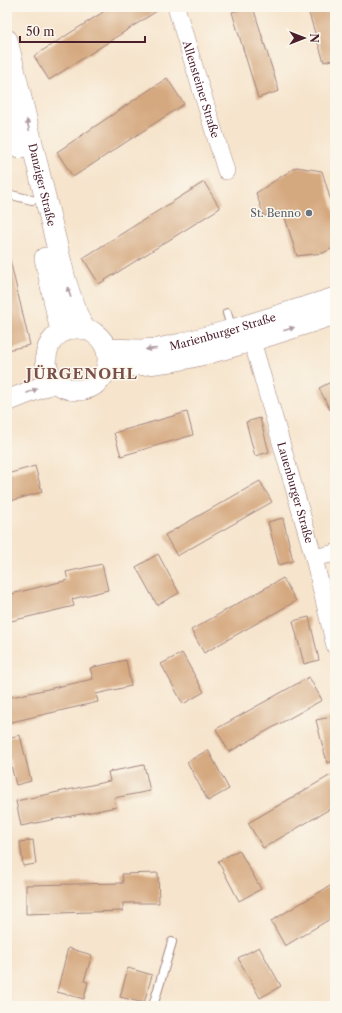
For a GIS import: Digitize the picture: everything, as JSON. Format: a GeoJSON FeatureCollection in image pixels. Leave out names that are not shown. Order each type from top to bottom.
{"type":"FeatureCollection","features":[{"type":"Feature","properties":{"kind":"street","name":"Allensteiner Straße"},"geometry":{"type":"LineString","coordinates":[[176,7],[226,171]]}},
{"type":"Feature","properties":{"kind":"street","name":"Danziger Straße"},"geometry":{"type":"LineString","coordinates":[[7,40],[10,59],[65,279],[74,307],[83,328]]}},
{"type":"Feature","properties":{"kind":"street","name":"Danziger Straße"},"geometry":{"type":"LineString","coordinates":[[7,102],[32,200],[61,332]]}},
{"type":"Feature","properties":{"kind":"street","name":"Marienburger Straße"},"geometry":{"type":"LineString","coordinates":[[107,358],[160,363],[183,359],[239,331],[335,298]]}},
{"type":"Feature","properties":{"kind":"street","name":"Marienburger Straße"},"geometry":{"type":"LineString","coordinates":[[239,331],[335,314]]}},
{"type":"Feature","properties":{"kind":"street"},"geometry":{"type":"LineString","coordinates":[[83,328],[97,336],[107,358],[103,376],[97,383],[89,388],[80,390],[63,386],[52,374],[46,356],[49,346],[61,332],[69,329],[83,328]]}},
{"type":"Feature","properties":{"kind":"street","name":"Lauenburger Straße"},"geometry":{"type":"LineString","coordinates":[[239,331],[314,558],[335,646]]}},
{"type":"Feature","properties":{"kind":"street"},"geometry":{"type":"LineString","coordinates":[[7,386],[52,374]]}},
{"type":"Feature","properties":{"kind":"street"},"geometry":{"type":"LineString","coordinates":[[7,401],[52,374]]}},
{"type":"Feature","properties":{"kind":"street"},"geometry":{"type":"LineString","coordinates":[[314,558],[335,553]]}},
{"type":"Feature","properties":{"kind":"lane"},"geometry":{"type":"LineString","coordinates":[[7,194],[32,200]]}},
{"type":"Feature","properties":{"kind":"lane"},"geometry":{"type":"LineString","coordinates":[[153,1006],[172,942]]}},
{"type":"Feature","properties":{"kind":"building"},"geometry":{"type":"Polygon","coordinates":[[[111,7],[159,7],[160,9],[49,80],[34,56],[111,7]]]}},
{"type":"Feature","properties":{"kind":"building"},"geometry":{"type":"Polygon","coordinates":[[[253,7],[279,91],[258,98],[232,12],[253,7]]]}},
{"type":"Feature","properties":{"kind":"building"},"geometry":{"type":"Polygon","coordinates":[[[307,7],[335,7],[335,59],[324,62],[307,7]]]}},
{"type":"Feature","properties":{"kind":"building"},"geometry":{"type":"Polygon","coordinates":[[[167,78],[184,104],[73,177],[57,152],[167,78]]]}},
{"type":"Feature","properties":{"kind":"building","name":"St. Benno"},"geometry":{"type":"Polygon","coordinates":[[[296,167],[322,171],[335,215],[335,247],[323,253],[297,256],[283,211],[264,216],[256,193],[296,167]]]}},
{"type":"Feature","properties":{"kind":"building"},"geometry":{"type":"Polygon","coordinates":[[[204,182],[220,208],[99,284],[83,258],[204,182]]]}},
{"type":"Feature","properties":{"kind":"building"},"geometry":{"type":"Polygon","coordinates":[[[7,247],[30,345],[7,350],[7,247]]]}},
{"type":"Feature","properties":{"kind":"building"},"geometry":{"type":"Polygon","coordinates":[[[335,380],[335,408],[330,410],[319,388],[335,380]]]}},
{"type":"Feature","properties":{"kind":"building"},"geometry":{"type":"Polygon","coordinates":[[[187,412],[193,435],[121,456],[114,433],[187,412]]]}},
{"type":"Feature","properties":{"kind":"building"},"geometry":{"type":"Polygon","coordinates":[[[260,418],[269,452],[255,456],[246,422],[260,418]]]}},
{"type":"Feature","properties":{"kind":"building"},"geometry":{"type":"Polygon","coordinates":[[[35,466],[42,492],[7,502],[7,474],[35,466]]]}},
{"type":"Feature","properties":{"kind":"building"},"geometry":{"type":"Polygon","coordinates":[[[260,481],[272,502],[177,556],[165,535],[260,481]]]}},
{"type":"Feature","properties":{"kind":"building"},"geometry":{"type":"Polygon","coordinates":[[[283,518],[293,561],[279,565],[268,522],[283,518]]]}},
{"type":"Feature","properties":{"kind":"building"},"geometry":{"type":"Polygon","coordinates":[[[158,554],[179,593],[157,605],[136,567],[158,554]]]}},
{"type":"Feature","properties":{"kind":"building"},"geometry":{"type":"Polygon","coordinates":[[[102,564],[108,590],[72,599],[74,606],[7,622],[7,595],[68,580],[66,572],[102,564]]]}},
{"type":"Feature","properties":{"kind":"building"},"geometry":{"type":"Polygon","coordinates":[[[283,578],[296,601],[204,653],[191,630],[283,578]]]}},
{"type":"Feature","properties":{"kind":"building"},"geometry":{"type":"Polygon","coordinates":[[[309,617],[319,660],[304,664],[293,621],[309,617]]]}},
{"type":"Feature","properties":{"kind":"building"},"geometry":{"type":"Polygon","coordinates":[[[182,653],[204,692],[183,704],[161,664],[182,653]]]}},
{"type":"Feature","properties":{"kind":"building"},"geometry":{"type":"Polygon","coordinates":[[[126,660],[131,686],[96,694],[98,702],[7,723],[7,698],[93,679],[90,668],[126,660]]]}},
{"type":"Feature","properties":{"kind":"building"},"geometry":{"type":"Polygon","coordinates":[[[309,677],[322,700],[229,752],[216,729],[309,677]]]}},
{"type":"Feature","properties":{"kind":"building"},"geometry":{"type":"Polygon","coordinates":[[[331,717],[335,732],[335,761],[327,763],[316,720],[331,717]]]}},
{"type":"Feature","properties":{"kind":"building"},"geometry":{"type":"Polygon","coordinates":[[[20,735],[31,781],[16,785],[7,750],[7,738],[20,735]]]}},
{"type":"Feature","properties":{"kind":"building"},"geometry":{"type":"Polygon","coordinates":[[[208,750],[229,789],[208,801],[187,762],[208,750]]]}},
{"type":"Feature","properties":{"kind":"building"},"geometry":{"type":"Polygon","coordinates":[[[144,765],[150,791],[114,798],[116,807],[21,826],[16,801],[110,781],[108,772],[144,765]]]}},
{"type":"Feature","properties":{"kind":"building"},"geometry":{"type":"Polygon","coordinates":[[[331,775],[335,782],[335,806],[263,848],[248,823],[331,775]]]}},
{"type":"Feature","properties":{"kind":"building"},"geometry":{"type":"Polygon","coordinates":[[[33,840],[36,864],[23,866],[20,842],[33,840]]]}},
{"type":"Feature","properties":{"kind":"building"},"geometry":{"type":"Polygon","coordinates":[[[239,850],[261,889],[239,901],[218,861],[239,850]]]}},
{"type":"Feature","properties":{"kind":"building"},"geometry":{"type":"Polygon","coordinates":[[[158,873],[159,903],[123,903],[123,911],[26,914],[26,885],[123,883],[122,874],[158,873]]]}},
{"type":"Feature","properties":{"kind":"building"},"geometry":{"type":"Polygon","coordinates":[[[335,883],[335,916],[285,946],[271,921],[335,883]]]}},
{"type":"Feature","properties":{"kind":"building"},"geometry":{"type":"Polygon","coordinates":[[[259,947],[281,986],[260,998],[238,958],[259,947]]]}},
{"type":"Feature","properties":{"kind":"building"},"geometry":{"type":"Polygon","coordinates":[[[68,948],[92,955],[84,981],[88,982],[84,999],[57,992],[68,948]]]}},
{"type":"Feature","properties":{"kind":"building"},"geometry":{"type":"Polygon","coordinates":[[[128,968],[152,975],[144,1003],[120,997],[128,968]]]}},
{"type":"Feature","properties":{"kind":"place","name":"St. Benno"},"geometry":{"type":"Point","coordinates":[309,213]}},
{"type":"Feature","properties":{"kind":"district","name":"JÜRGENOHL"},"geometry":{"type":"Point","coordinates":[82,374]}}]}
